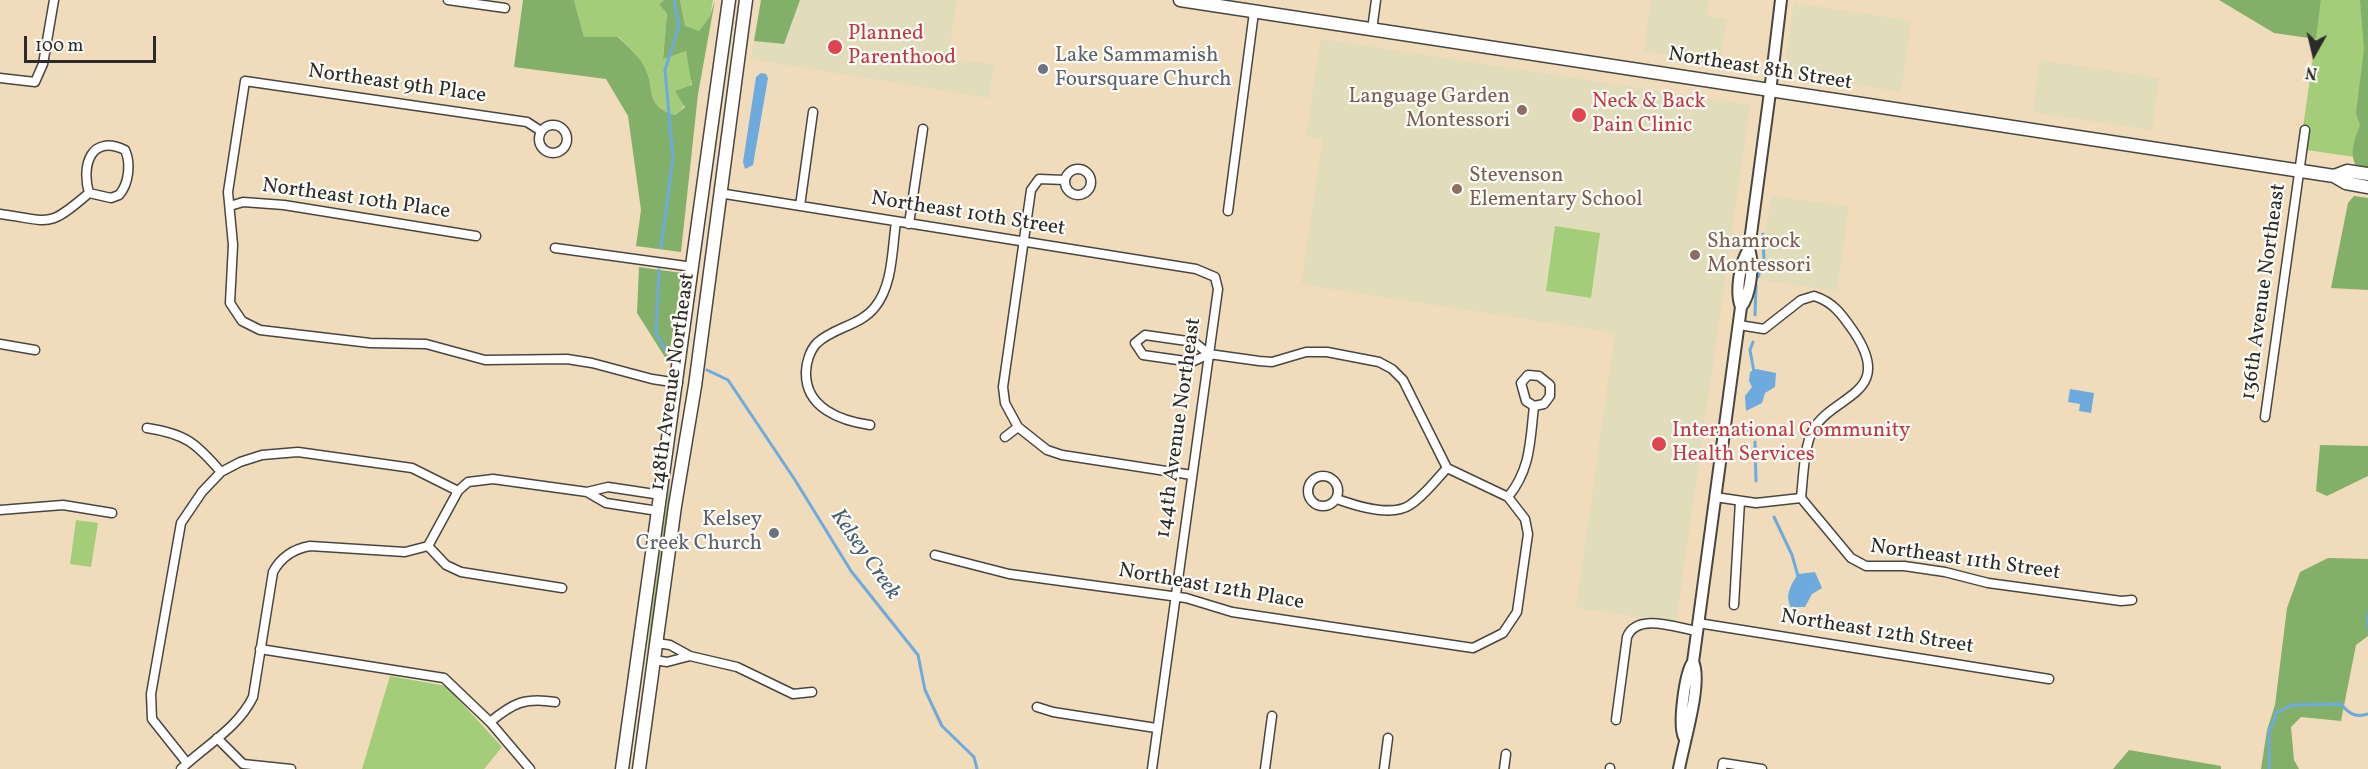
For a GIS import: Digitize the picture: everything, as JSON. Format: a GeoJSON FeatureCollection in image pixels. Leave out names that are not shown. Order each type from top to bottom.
{"type":"FeatureCollection","features":[{"type":"Feature","properties":{"kind":"main road","name":"148th Avenue Northeast"},"geometry":{"type":"LineString","coordinates":[[622,769],[662,480],[678,383],[712,112],[729,0]]}},
{"type":"Feature","properties":{"kind":"main road","name":"148th Avenue Northeast"},"geometry":{"type":"LineString","coordinates":[[639,769],[675,506],[695,386],[746,0]]}},
{"type":"Feature","properties":{"kind":"main road","name":"Northeast 8th Street"},"geometry":{"type":"LineString","coordinates":[[1180,0],[1770,92],[2334,176],[2346,183],[2368,187]]}},
{"type":"Feature","properties":{"kind":"main road"},"geometry":{"type":"LineString","coordinates":[[1679,769],[1684,737],[1688,731],[1696,669],[1693,662],[1697,627],[1739,325],[1741,307],[1738,300],[1744,257],[1749,249],[1782,0]]}},
{"type":"Feature","properties":{"kind":"main road"},"geometry":{"type":"LineString","coordinates":[[712,112],[717,106],[724,110],[724,153]]}},
{"type":"Feature","properties":{"kind":"main road","name":"Northeast 8th Street"},"geometry":{"type":"LineString","coordinates":[[2334,176],[2347,171],[2368,174]]}},
{"type":"Feature","properties":{"kind":"main road"},"geometry":{"type":"LineString","coordinates":[[662,480],[668,475],[673,478],[675,506]]}},
{"type":"Feature","properties":{"kind":"main road"},"geometry":{"type":"LineString","coordinates":[[639,656],[639,696],[642,701],[649,698]]}},
{"type":"Feature","properties":{"kind":"street"},"geometry":{"type":"LineString","coordinates":[[0,78],[35,82],[43,64],[54,0]]}},
{"type":"Feature","properties":{"kind":"street"},"geometry":{"type":"LineString","coordinates":[[448,0],[505,9]]}},
{"type":"Feature","properties":{"kind":"street"},"geometry":{"type":"LineString","coordinates":[[1372,30],[1376,0]]}},
{"type":"Feature","properties":{"kind":"street"},"geometry":{"type":"LineString","coordinates":[[1228,211],[1254,12]]}},
{"type":"Feature","properties":{"kind":"street","name":"Northeast 9th Place"},"geometry":{"type":"LineString","coordinates":[[230,206],[228,192],[245,81],[527,122],[541,131]]}},
{"type":"Feature","properties":{"kind":"street"},"geometry":{"type":"LineString","coordinates":[[800,206],[813,112]]}},
{"type":"Feature","properties":{"kind":"street"},"geometry":{"type":"LineString","coordinates":[[909,224],[923,129]]}},
{"type":"Feature","properties":{"kind":"street","name":"136th Avenue Northeast"},"geometry":{"type":"LineString","coordinates":[[2265,417],[2305,130]]}},
{"type":"Feature","properties":{"kind":"street"},"geometry":{"type":"LineString","coordinates":[[0,214],[42,222],[53,220],[89,194],[111,198],[119,195],[127,179],[129,158],[126,150],[109,145],[94,150],[90,156],[87,179],[89,194]]}},
{"type":"Feature","properties":{"kind":"street"},"geometry":{"type":"LineString","coordinates":[[1065,180],[1040,179],[1030,190],[1003,387],[1005,403],[1018,427],[1047,450],[1062,455],[1192,475]]}},
{"type":"Feature","properties":{"kind":"street","name":"Northeast 10th Street"},"geometry":{"type":"LineString","coordinates":[[719,193],[1185,267],[1211,274]]}},
{"type":"Feature","properties":{"kind":"street","name":"Northeast 10th Place"},"geometry":{"type":"LineString","coordinates":[[230,206],[243,202],[284,205],[476,236]]}},
{"type":"Feature","properties":{"kind":"street"},"geometry":{"type":"LineString","coordinates":[[230,206],[233,245],[230,303],[243,321],[260,330],[370,344],[426,344],[461,356],[493,361],[567,359],[678,383]]}},
{"type":"Feature","properties":{"kind":"street"},"geometry":{"type":"LineString","coordinates":[[870,426],[850,422],[824,410],[816,402],[808,387],[806,366],[816,344],[856,323],[876,306],[886,285],[896,222]]}},
{"type":"Feature","properties":{"kind":"street"},"geometry":{"type":"LineString","coordinates":[[555,248],[693,267]]}},
{"type":"Feature","properties":{"kind":"street","name":"144th Avenue Northeast"},"geometry":{"type":"LineString","coordinates":[[1152,769],[1218,289],[1218,281],[1211,274]]}},
{"type":"Feature","properties":{"kind":"street"},"geometry":{"type":"LineString","coordinates":[[1715,497],[1769,503],[1801,498],[1810,435],[1817,423],[1858,391],[1863,383],[1868,363],[1865,352],[1840,311],[1814,296],[1801,300],[1764,329],[1739,325]]}},
{"type":"Feature","properties":{"kind":"street"},"geometry":{"type":"LineString","coordinates":[[1209,354],[1192,362],[1172,360],[1143,355],[1135,343],[1145,335],[1194,342],[1209,354],[1272,362],[1306,352],[1327,352],[1379,362],[1392,369],[1403,380],[1447,468],[1508,497],[1521,482],[1527,465],[1534,406]]}},
{"type":"Feature","properties":{"kind":"street"},"geometry":{"type":"LineString","coordinates":[[0,344],[35,350]]}},
{"type":"Feature","properties":{"kind":"street"},"geometry":{"type":"LineString","coordinates":[[1005,437],[1018,427]]}},
{"type":"Feature","properties":{"kind":"street"},"geometry":{"type":"LineString","coordinates":[[147,428],[172,432],[189,438],[221,472]]}},
{"type":"Feature","properties":{"kind":"street"},"geometry":{"type":"LineString","coordinates":[[458,492],[412,468],[298,452],[262,455],[240,462],[221,472],[190,508],[181,523],[151,694],[152,719],[184,766],[218,738],[248,706],[253,697],[273,572],[282,559],[298,548],[310,546],[405,552],[428,546],[458,492],[468,482],[477,479],[587,492],[609,487],[661,495]]}},
{"type":"Feature","properties":{"kind":"street"},"geometry":{"type":"LineString","coordinates":[[1337,499],[1393,511],[1404,508],[1412,504],[1447,468]]}},
{"type":"Feature","properties":{"kind":"street"},"geometry":{"type":"LineString","coordinates":[[587,492],[606,502],[658,511]]}},
{"type":"Feature","properties":{"kind":"street","name":"Northeast 12th Place"},"geometry":{"type":"LineString","coordinates":[[935,555],[1009,574],[1175,597],[1232,612],[1457,647],[1482,645],[1503,633],[1517,612],[1528,534],[1525,519],[1508,497]]}},
{"type":"Feature","properties":{"kind":"street","name":"Northeast 11th Street"},"geometry":{"type":"LineString","coordinates":[[1801,498],[1851,558],[1866,566],[1904,566],[1944,572],[1988,583],[2121,601],[2132,600]]}},
{"type":"Feature","properties":{"kind":"street"},"geometry":{"type":"LineString","coordinates":[[1734,605],[1740,501]]}},
{"type":"Feature","properties":{"kind":"street"},"geometry":{"type":"LineString","coordinates":[[0,510],[63,505],[112,513]]}},
{"type":"Feature","properties":{"kind":"street"},"geometry":{"type":"LineString","coordinates":[[428,546],[446,565],[461,572],[562,588]]}},
{"type":"Feature","properties":{"kind":"street","name":"Northeast 12th Street"},"geometry":{"type":"LineString","coordinates":[[1616,720],[1627,637],[1634,626],[1643,623],[1697,627],[2049,679]]}},
{"type":"Feature","properties":{"kind":"street"},"geometry":{"type":"LineString","coordinates":[[657,643],[670,645],[690,656],[737,667],[793,694],[812,692]]}},
{"type":"Feature","properties":{"kind":"street"},"geometry":{"type":"LineString","coordinates":[[260,649],[444,678],[490,722],[530,769]]}},
{"type":"Feature","properties":{"kind":"street"},"geometry":{"type":"LineString","coordinates":[[654,660],[667,662],[690,656]]}},
{"type":"Feature","properties":{"kind":"street"},"geometry":{"type":"LineString","coordinates":[[490,722],[518,702],[537,699],[555,702]]}},
{"type":"Feature","properties":{"kind":"street"},"geometry":{"type":"LineString","coordinates":[[1037,707],[1053,712],[1156,728]]}},
{"type":"Feature","properties":{"kind":"street"},"geometry":{"type":"LineString","coordinates":[[1265,769],[1272,716]]}},
{"type":"Feature","properties":{"kind":"street"},"geometry":{"type":"LineString","coordinates":[[218,738],[243,764],[291,769]]}},
{"type":"Feature","properties":{"kind":"street"},"geometry":{"type":"LineString","coordinates":[[1384,769],[1388,738]]}},
{"type":"Feature","properties":{"kind":"street"},"geometry":{"type":"LineString","coordinates":[[1504,769],[1506,754]]}},
{"type":"Feature","properties":{"kind":"street"},"geometry":{"type":"LineString","coordinates":[[1722,769],[1723,763],[1762,769]]}},
{"type":"Feature","properties":{"kind":"street"},"geometry":{"type":"LineString","coordinates":[[1679,769],[1684,769]]}},
{"type":"Feature","properties":{"kind":"shaded area"},"geometry":{"type":"Polygon","coordinates":[[[800,0],[957,0],[948,58],[994,65],[989,98],[751,59],[754,41],[784,44],[800,0]]]}},
{"type":"Feature","properties":{"kind":"shaded area"},"geometry":{"type":"Polygon","coordinates":[[[1651,0],[1709,0],[1707,16],[1727,19],[1720,63],[1644,51],[1651,0]]]}},
{"type":"Feature","properties":{"kind":"shaded area"},"geometry":{"type":"Polygon","coordinates":[[[1794,3],[1911,21],[1901,92],[1791,73],[1785,67],[1794,3]]]}},
{"type":"Feature","properties":{"kind":"shaded area"},"geometry":{"type":"Polygon","coordinates":[[[1321,39],[1750,105],[1676,622],[1576,608],[1615,333],[1301,284],[1323,139],[1306,136],[1321,39]]]}},
{"type":"Feature","properties":{"kind":"shaded area"},"geometry":{"type":"Polygon","coordinates":[[[2039,60],[2159,78],[2152,130],[2033,112],[2039,60]]]}},
{"type":"Feature","properties":{"kind":"shaded area"},"geometry":{"type":"Polygon","coordinates":[[[1771,196],[1849,206],[1837,291],[1758,279],[1771,196]]]}},
{"type":"Feature","properties":{"kind":"green space"},"geometry":{"type":"Polygon","coordinates":[[[523,0],[574,0],[584,37],[618,37],[634,52],[644,66],[655,102],[659,107],[675,115],[685,107],[675,91],[692,85],[686,51],[663,59],[667,14],[659,4],[664,0],[680,0],[685,26],[699,31],[710,16],[715,0],[698,94],[681,252],[636,246],[641,210],[628,116],[606,79],[514,67],[523,0]]]}},
{"type":"Feature","properties":{"kind":"green space"},"geometry":{"type":"Polygon","coordinates":[[[574,0],[664,0],[659,4],[667,14],[663,58],[686,51],[690,68],[690,94],[682,109],[675,115],[655,102],[644,66],[619,37],[584,37],[574,0]]]}},
{"type":"Feature","properties":{"kind":"green space"},"geometry":{"type":"Polygon","coordinates":[[[680,0],[713,0],[710,16],[699,31],[685,27],[680,0]]]}},
{"type":"Feature","properties":{"kind":"green space"},"geometry":{"type":"Polygon","coordinates":[[[761,0],[800,0],[784,44],[754,41],[761,0]]]}},
{"type":"Feature","properties":{"kind":"green space"},"geometry":{"type":"Polygon","coordinates":[[[2219,0],[2321,0],[2316,39],[2274,33],[2219,0]]]}},
{"type":"Feature","properties":{"kind":"green space"},"geometry":{"type":"Polygon","coordinates":[[[2321,0],[2368,0],[2368,159],[2300,149],[2321,0]]]}},
{"type":"Feature","properties":{"kind":"green space"},"geometry":{"type":"Polygon","coordinates":[[[2360,0],[2368,0],[2368,167],[2356,166],[2353,156],[2360,125],[2356,113],[2364,49],[2360,0]]]}},
{"type":"Feature","properties":{"kind":"green space"},"geometry":{"type":"Polygon","coordinates":[[[2354,196],[2368,198],[2368,290],[2331,288],[2348,203],[2354,196]]]}},
{"type":"Feature","properties":{"kind":"green space"},"geometry":{"type":"Polygon","coordinates":[[[1555,226],[1600,233],[1591,298],[1546,291],[1555,226]]]}},
{"type":"Feature","properties":{"kind":"green space"},"geometry":{"type":"Polygon","coordinates":[[[639,267],[682,273],[668,362],[637,313],[639,267]]]}},
{"type":"Feature","properties":{"kind":"green space"},"geometry":{"type":"Polygon","coordinates":[[[2320,445],[2368,446],[2368,476],[2327,496],[2316,491],[2320,445]]]}},
{"type":"Feature","properties":{"kind":"green space"},"geometry":{"type":"Polygon","coordinates":[[[670,480],[666,551],[643,695],[651,616],[670,480]]]}},
{"type":"Feature","properties":{"kind":"green space"},"geometry":{"type":"Polygon","coordinates":[[[76,520],[98,523],[91,567],[70,564],[76,520]]]}},
{"type":"Feature","properties":{"kind":"green space"},"geometry":{"type":"Polygon","coordinates":[[[2328,558],[2368,559],[2368,636],[2356,645],[2341,721],[2301,717],[2291,727],[2294,760],[2299,769],[2261,769],[2267,730],[2275,705],[2287,608],[2300,572],[2328,558]]]}},
{"type":"Feature","properties":{"kind":"green space"},"geometry":{"type":"Polygon","coordinates":[[[390,676],[446,686],[502,747],[484,769],[362,769],[390,676]]]}},
{"type":"Feature","properties":{"kind":"green space"},"geometry":{"type":"Polygon","coordinates":[[[2129,750],[2221,766],[2221,769],[2113,769],[2129,750]]]}},
{"type":"Feature","properties":{"kind":"water"},"geometry":{"type":"Polygon","coordinates":[[[761,73],[766,74],[768,78],[753,165],[745,169],[743,162],[756,77],[761,73]]]}},
{"type":"Feature","properties":{"kind":"water"},"geometry":{"type":"Polygon","coordinates":[[[1756,369],[1776,373],[1775,387],[1765,393],[1762,403],[1746,411],[1745,396],[1752,387],[1749,381],[1750,372],[1756,369]]]}},
{"type":"Feature","properties":{"kind":"water"},"geometry":{"type":"Polygon","coordinates":[[[2070,389],[2094,393],[2091,413],[2079,411],[2080,404],[2068,402],[2070,389]]]}},
{"type":"Feature","properties":{"kind":"water"},"geometry":{"type":"Polygon","coordinates":[[[1815,572],[1822,588],[1812,594],[1805,607],[1797,607],[1795,613],[1788,598],[1792,584],[1798,574],[1815,572]]]}},
{"type":"Feature","properties":{"kind":"waterway","name":"Kelsey Creek"},"geometry":{"type":"LineString","coordinates":[[661,247],[673,158],[665,70],[679,26],[674,0]]}},
{"type":"Feature","properties":{"kind":"waterway"},"geometry":{"type":"LineString","coordinates":[[1758,277],[1764,261],[1763,234]]}},
{"type":"Feature","properties":{"kind":"waterway","name":"Kelsey Creek"},"geometry":{"type":"LineString","coordinates":[[659,270],[656,334],[665,349]]}},
{"type":"Feature","properties":{"kind":"waterway"},"geometry":{"type":"LineString","coordinates":[[1755,315],[1756,285]]}},
{"type":"Feature","properties":{"kind":"waterway"},"geometry":{"type":"LineString","coordinates":[[1753,342],[1750,350],[1754,372]]}},
{"type":"Feature","properties":{"kind":"waterway","name":"Kelsey Creek"},"geometry":{"type":"LineString","coordinates":[[707,370],[728,380],[795,480],[851,571],[918,655],[925,690],[942,726],[974,757],[977,769]]}},
{"type":"Feature","properties":{"kind":"waterway"},"geometry":{"type":"LineString","coordinates":[[1746,428],[1753,436]]}},
{"type":"Feature","properties":{"kind":"waterway"},"geometry":{"type":"LineString","coordinates":[[1755,442],[1756,481]]}},
{"type":"Feature","properties":{"kind":"waterway"},"geometry":{"type":"LineString","coordinates":[[1774,517],[1792,555],[1798,576]]}},
{"type":"Feature","properties":{"kind":"waterway","name":"Kelsey Creek"},"geometry":{"type":"LineString","coordinates":[[2368,613],[2368,627]]}},
{"type":"Feature","properties":{"kind":"waterway","name":"Kelsey Creek"},"geometry":{"type":"LineString","coordinates":[[2269,769],[2269,732],[2277,712],[2293,705],[2341,704],[2353,714],[2360,716],[2368,714]]}},
{"type":"Feature","properties":{"kind":"place","name":"Planned Parenthood"},"geometry":{"type":"Point","coordinates":[835,47]}},
{"type":"Feature","properties":{"kind":"place","name":"Lake Sammamish Foursquare Church"},"geometry":{"type":"Point","coordinates":[1043,69]}},
{"type":"Feature","properties":{"kind":"place","name":"Language Garden Montessori"},"geometry":{"type":"Point","coordinates":[1522,110]}},
{"type":"Feature","properties":{"kind":"place","name":"Neck & Back Pain Clinic"},"geometry":{"type":"Point","coordinates":[1579,115]}},
{"type":"Feature","properties":{"kind":"place","name":"Stevenson Elementary School"},"geometry":{"type":"Point","coordinates":[1457,189]}},
{"type":"Feature","properties":{"kind":"place","name":"Shamrock Montessori"},"geometry":{"type":"Point","coordinates":[1695,255]}},
{"type":"Feature","properties":{"kind":"place","name":"International Community Health Services"},"geometry":{"type":"Point","coordinates":[1659,444]}},
{"type":"Feature","properties":{"kind":"place","name":"Kelsey Creek Church"},"geometry":{"type":"Point","coordinates":[774,533]}}]}
